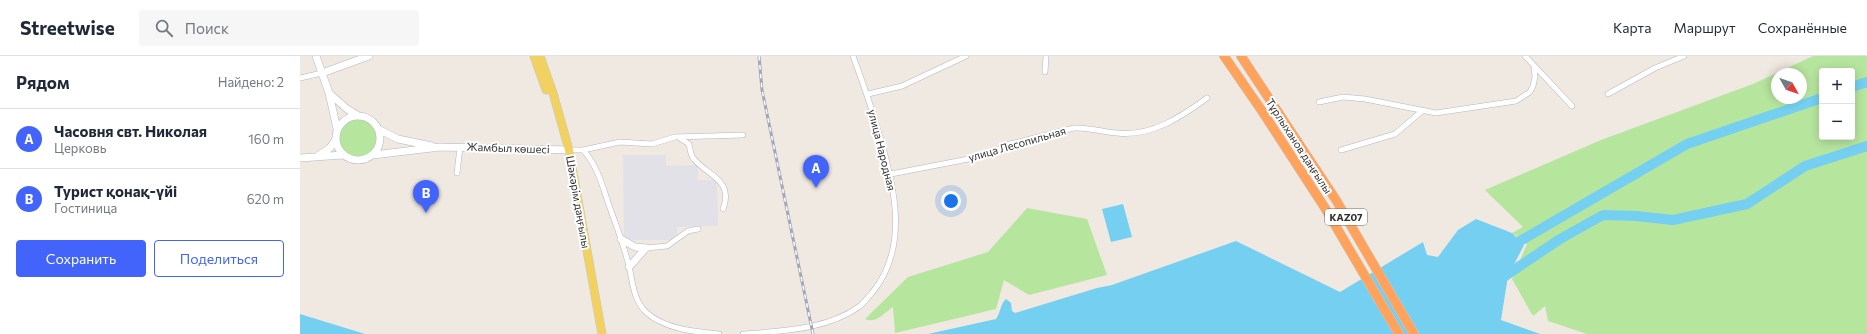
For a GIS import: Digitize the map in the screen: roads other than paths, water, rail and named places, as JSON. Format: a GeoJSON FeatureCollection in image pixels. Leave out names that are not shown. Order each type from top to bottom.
{"type":"FeatureCollection","features":[{"type":"Feature","properties":{"kind":"highway","name":"Тұрлыханов даңғылы"},"geometry":{"type":"LineString","coordinates":[[1224,56],[1262,111],[1325,208],[1399,334]]}},
{"type":"Feature","properties":{"kind":"highway","name":"Тұрлыханов даңғылы"},"geometry":{"type":"LineString","coordinates":[[1241,56],[1336,200],[1414,334]]}},
{"type":"Feature","properties":{"kind":"main road"},"geometry":{"type":"LineString","coordinates":[[534,56],[569,150]]}},
{"type":"Feature","properties":{"kind":"main road"},"geometry":{"type":"LineString","coordinates":[[540,56],[553,93],[569,150]]}},
{"type":"Feature","properties":{"kind":"main road","name":"Шәкәрім даңғылы"},"geometry":{"type":"LineString","coordinates":[[569,150],[586,254],[602,334]]}},
{"type":"Feature","properties":{"kind":"street"},"geometry":{"type":"LineString","coordinates":[[316,56],[329,93],[338,129]]}},
{"type":"Feature","properties":{"kind":"street"},"geometry":{"type":"LineString","coordinates":[[300,78],[322,73],[369,56]]}},
{"type":"Feature","properties":{"kind":"street","name":"улица Народная"},"geometry":{"type":"LineString","coordinates":[[743,334],[818,325],[861,306],[886,274],[893,253],[896,207],[891,174],[868,94],[853,56]]}},
{"type":"Feature","properties":{"kind":"street"},"geometry":{"type":"LineString","coordinates":[[868,94],[902,86],[966,56]]}},
{"type":"Feature","properties":{"kind":"street"},"geometry":{"type":"LineString","coordinates":[[1046,56],[1046,72]]}},
{"type":"Feature","properties":{"kind":"street"},"geometry":{"type":"LineString","coordinates":[[1533,56],[1526,58],[1572,106]]}},
{"type":"Feature","properties":{"kind":"street"},"geometry":{"type":"LineString","coordinates":[[1608,94],[1655,68],[1684,56]]}},
{"type":"Feature","properties":{"kind":"street"},"geometry":{"type":"LineString","coordinates":[[1319,102],[1343,97],[1365,99],[1436,113],[1516,101],[1530,92],[1535,77],[1534,66]]}},
{"type":"Feature","properties":{"kind":"street"},"geometry":{"type":"LineString","coordinates":[[300,158],[343,155],[351,159],[360,160],[373,155],[380,144],[380,130],[371,119],[357,115],[347,109],[329,93]]}},
{"type":"Feature","properties":{"kind":"street","name":"улица Лесопильная"},"geometry":{"type":"LineString","coordinates":[[891,174],[989,155],[1006,145],[1074,128],[1084,127],[1122,134],[1144,132],[1181,116],[1207,98]]}},
{"type":"Feature","properties":{"kind":"street"},"geometry":{"type":"LineString","coordinates":[[1342,150],[1394,134],[1422,111]]}},
{"type":"Feature","properties":{"kind":"street"},"geometry":{"type":"LineString","coordinates":[[316,157],[330,148],[336,139],[338,129],[343,121],[357,115]]}},
{"type":"Feature","properties":{"kind":"street","name":"Жамбыл көшесі"},"geometry":{"type":"LineString","coordinates":[[380,130],[398,139],[440,147]]}},
{"type":"Feature","properties":{"kind":"street","name":"Жамбыл көшесі"},"geometry":{"type":"LineString","coordinates":[[373,155],[440,147],[583,150],[620,142],[652,144],[675,137],[743,135]]}},
{"type":"Feature","properties":{"kind":"street"},"geometry":{"type":"LineString","coordinates":[[675,137],[683,139],[688,144],[694,159],[720,180],[726,199],[723,209]]}},
{"type":"Feature","properties":{"kind":"street"},"geometry":{"type":"LineString","coordinates":[[336,139],[343,155]]}},
{"type":"Feature","properties":{"kind":"street"},"geometry":{"type":"LineString","coordinates":[[457,172],[460,147]]}},
{"type":"Feature","properties":{"kind":"street"},"geometry":{"type":"LineString","coordinates":[[583,150],[595,165],[621,239],[629,267],[634,294],[647,313],[664,323],[697,332],[719,334]]}},
{"type":"Feature","properties":{"kind":"street"},"geometry":{"type":"LineString","coordinates":[[621,239],[635,247],[646,248],[667,246],[688,231],[698,228]]}},
{"type":"Feature","properties":{"kind":"street"},"geometry":{"type":"LineString","coordinates":[[629,267],[646,248]]}},
{"type":"Feature","properties":{"kind":"water"},"geometry":{"type":"Polygon","coordinates":[[[1123,204],[1132,237],[1111,242],[1102,209],[1123,204]]]}},
{"type":"Feature","properties":{"kind":"water"},"geometry":{"type":"Polygon","coordinates":[[[1476,219],[1512,233],[1524,245],[1508,276],[1501,320],[1540,334],[928,334],[996,319],[1006,299],[1011,303],[1012,311],[1015,313],[1097,288],[1112,285],[1236,241],[1340,292],[1423,242],[1427,255],[1438,257],[1458,230],[1476,219]]]}},
{"type":"Feature","properties":{"kind":"water"},"geometry":{"type":"Polygon","coordinates":[[[300,314],[365,334],[300,334],[300,314]]]}},
{"type":"Feature","properties":{"kind":"waterway"},"geometry":{"type":"LineString","coordinates":[[1855,86],[1867,82]]}},
{"type":"Feature","properties":{"kind":"waterway"},"geometry":{"type":"LineString","coordinates":[[1508,248],[1687,144],[1819,99]]}},
{"type":"Feature","properties":{"kind":"waterway"},"geometry":{"type":"LineString","coordinates":[[1499,280],[1560,239],[1603,215],[1636,216],[1673,220],[1747,204],[1805,166],[1867,146]]}},
{"type":"Feature","properties":{"kind":"railway"},"geometry":{"type":"LineString","coordinates":[[759,56],[762,90],[813,334]]}},
{"type":"Feature","properties":{"kind":"place","name":"Часовня свт. Николая"},"geometry":{"type":"Point","coordinates":[816,188]}},
{"type":"Feature","properties":{"kind":"place","name":"Турист қонақ-үйі"},"geometry":{"type":"Point","coordinates":[426,213]}}]}
